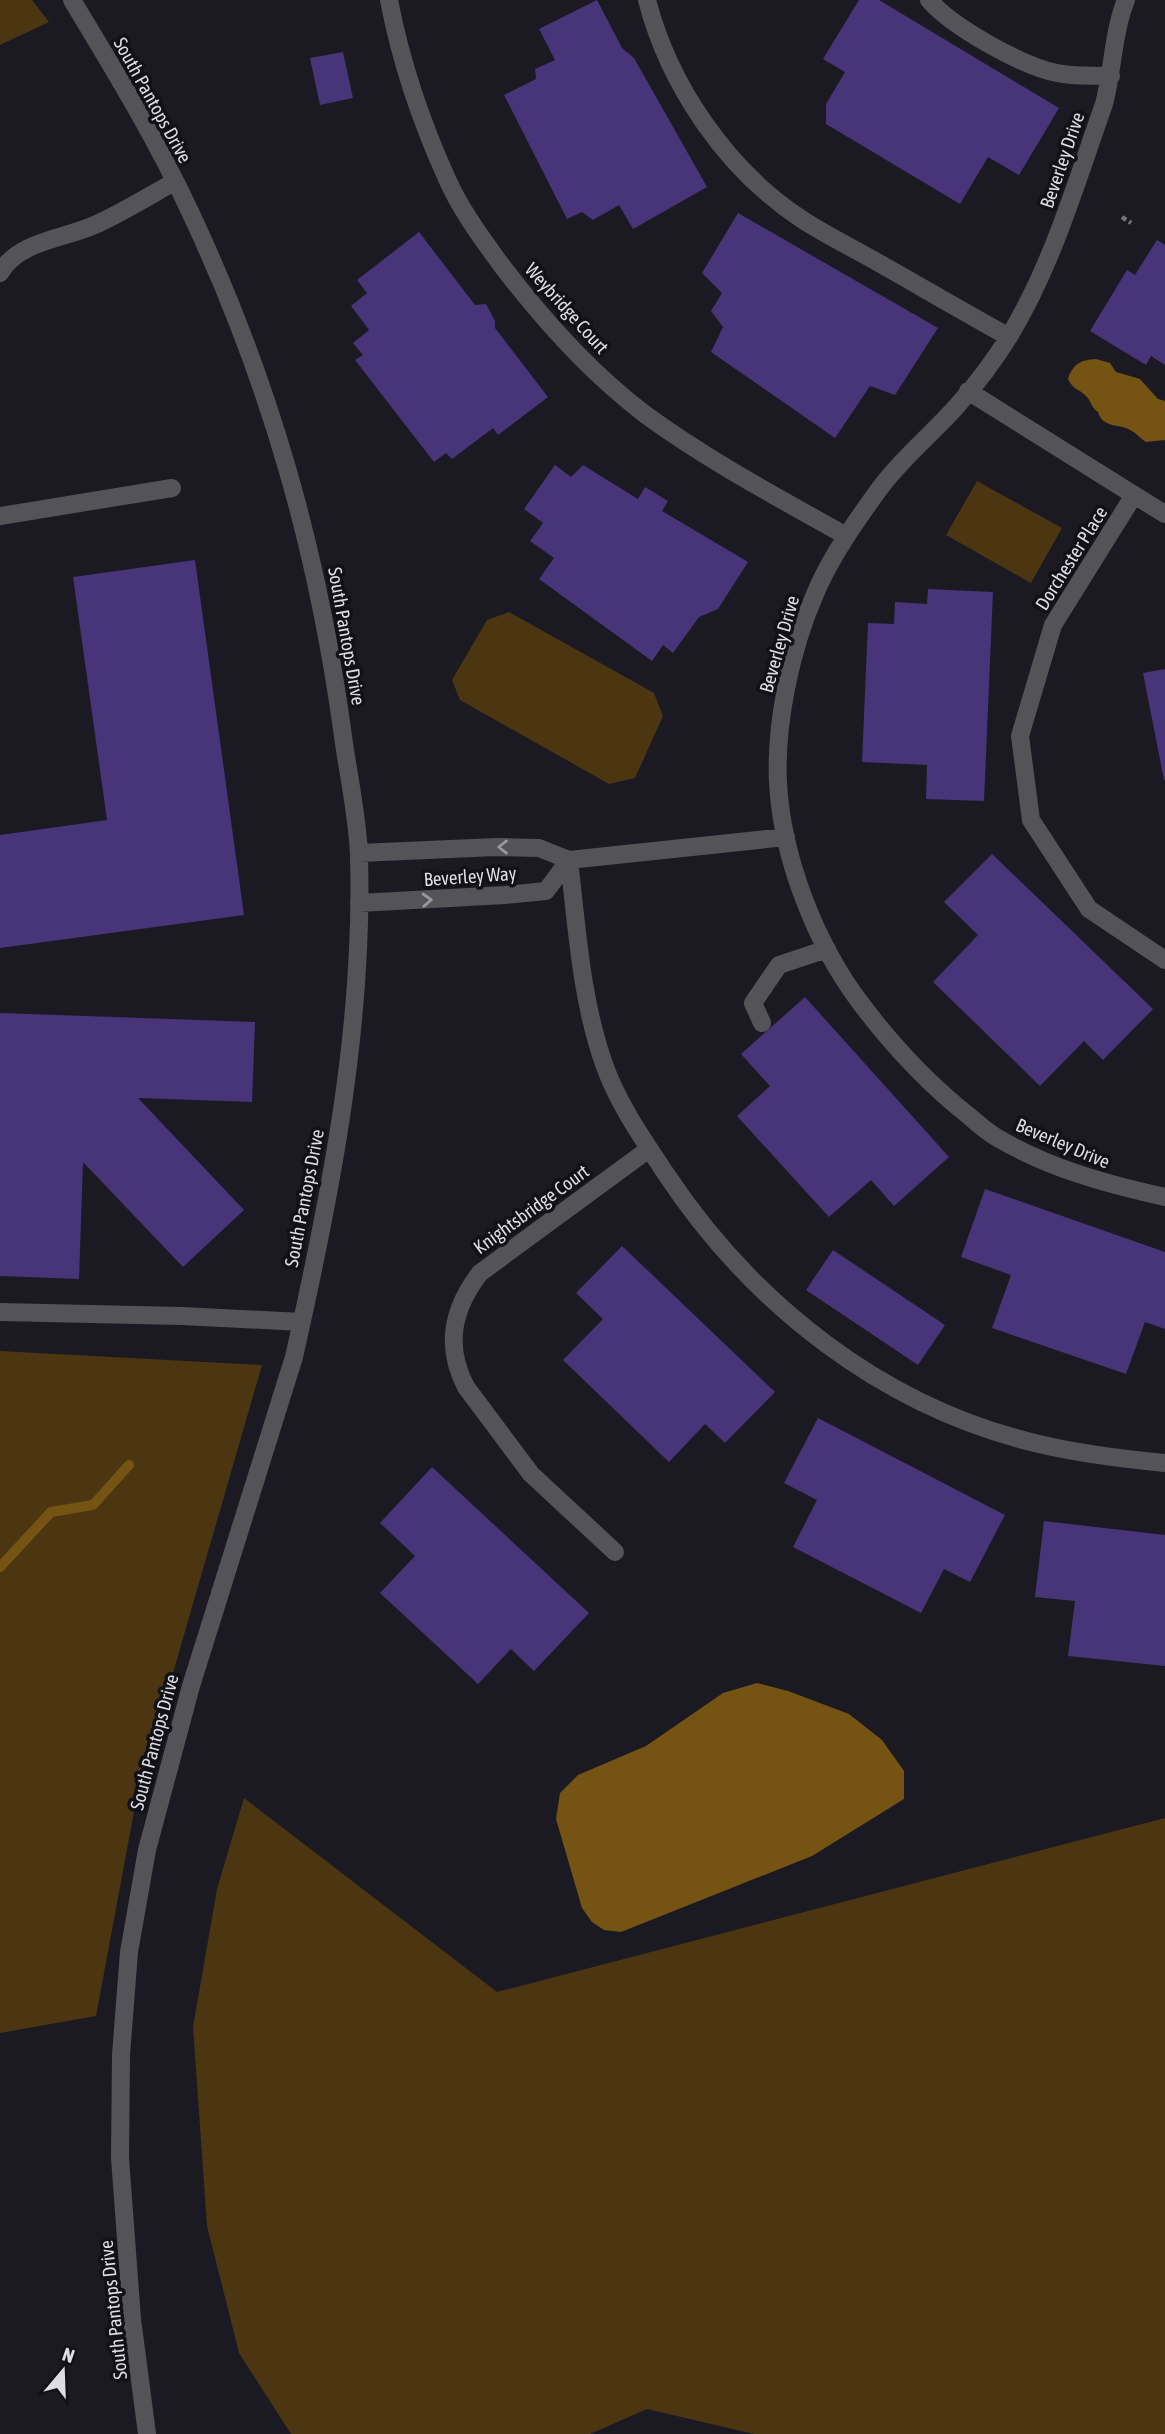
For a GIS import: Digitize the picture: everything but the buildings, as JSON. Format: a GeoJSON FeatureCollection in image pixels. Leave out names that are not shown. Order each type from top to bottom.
{"type":"FeatureCollection","features":[{"type":"Feature","properties":{"kind":"street","name":"South Pantops Drive"},"geometry":{"type":"LineString","coordinates":[[72,0],[135,105],[192,216],[242,331],[274,421],[307,534],[331,649],[359,853],[354,1023],[336,1148],[302,1322],[294,1357],[191,1686],[147,1850],[129,1952],[121,2055],[120,2158],[132,2319],[147,2434]]}},
{"type":"Feature","properties":{"kind":"street","name":"Weybridge Court"},"geometry":{"type":"LineString","coordinates":[[389,0],[395,31],[418,108],[449,184],[482,239],[530,303],[585,362],[645,414],[712,459],[846,536]]}},
{"type":"Feature","properties":{"kind":"street"},"geometry":{"type":"LineString","coordinates":[[647,0],[651,17],[673,70],[690,100],[716,139],[755,181],[800,218],[1009,337]]}},
{"type":"Feature","properties":{"kind":"street"},"geometry":{"type":"LineString","coordinates":[[929,0],[953,20],[1019,61],[1058,73],[1111,76]]}},
{"type":"Feature","properties":{"kind":"street","name":"Beverley Drive"},"geometry":{"type":"LineString","coordinates":[[1126,0],[1120,16],[1111,76],[1052,252],[1009,337],[957,406],[883,484],[846,536],[815,592],[794,652],[782,713],[778,782],[786,837],[812,922],[846,984],[889,1041],[938,1092],[994,1136],[1041,1160],[1103,1184],[1165,1197]]}},
{"type":"Feature","properties":{"kind":"street"},"geometry":{"type":"LineString","coordinates":[[0,273],[6,263],[35,245],[96,225],[174,182]]}},
{"type":"Feature","properties":{"kind":"street","name":"Dorchester Place"},"geometry":{"type":"LineString","coordinates":[[968,391],[1165,514]]}},
{"type":"Feature","properties":{"kind":"street"},"geometry":{"type":"LineString","coordinates":[[0,516],[172,488]]}},
{"type":"Feature","properties":{"kind":"street","name":"Dorchester Place"},"geometry":{"type":"LineString","coordinates":[[1134,495],[1053,625],[1020,737],[1031,820],[1089,909],[1165,960]]}},
{"type":"Feature","properties":{"kind":"street","name":"Beverley Way"},"geometry":{"type":"LineString","coordinates":[[359,853],[496,847],[539,848],[569,860],[786,837]]}},
{"type":"Feature","properties":{"kind":"street"},"geometry":{"type":"LineString","coordinates":[[569,860],[582,967],[595,1034],[605,1066],[628,1116],[692,1214],[740,1270],[793,1319],[852,1363],[915,1399],[969,1422],[1038,1444],[1110,1458],[1165,1463]]}},
{"type":"Feature","properties":{"kind":"street","name":"Beverley Way"},"geometry":{"type":"LineString","coordinates":[[359,903],[546,891],[569,860]]}},
{"type":"Feature","properties":{"kind":"street"},"geometry":{"type":"LineString","coordinates":[[762,1023],[753,1003],[779,965],[827,949]]}},
{"type":"Feature","properties":{"kind":"street","name":"Knightsbridge Court"},"geometry":{"type":"LineString","coordinates":[[615,1552],[531,1474],[466,1387],[460,1377],[453,1348],[455,1318],[466,1291],[480,1273],[649,1149]]}},
{"type":"Feature","properties":{"kind":"street"},"geometry":{"type":"LineString","coordinates":[[0,1312],[302,1322]]}},
{"type":"Feature","properties":{"kind":"path"},"geometry":{"type":"LineString","coordinates":[[1122,217],[1131,223]]}},
{"type":"Feature","properties":{"kind":"shaded area"},"geometry":{"type":"Polygon","coordinates":[[[0,0],[32,0],[49,22],[0,45],[0,0]]]}},
{"type":"Feature","properties":{"kind":"shaded area"},"geometry":{"type":"Polygon","coordinates":[[[1096,359],[1110,363],[1116,372],[1140,379],[1158,399],[1165,401],[1165,440],[1146,442],[1134,432],[1104,421],[1087,397],[1072,385],[1068,379],[1075,366],[1086,360],[1096,359]]]}},
{"type":"Feature","properties":{"kind":"shaded area"},"geometry":{"type":"Polygon","coordinates":[[[977,481],[1062,528],[1031,583],[946,535],[977,481]]]}},
{"type":"Feature","properties":{"kind":"shaded area"},"geometry":{"type":"Polygon","coordinates":[[[509,612],[654,693],[663,716],[635,778],[609,784],[460,700],[452,680],[487,620],[509,612]]]}},
{"type":"Feature","properties":{"kind":"shaded area"},"geometry":{"type":"Polygon","coordinates":[[[0,1351],[262,1365],[136,1801],[96,2016],[0,2033],[0,1351]]]}},
{"type":"Feature","properties":{"kind":"shaded area"},"geometry":{"type":"Polygon","coordinates":[[[757,1683],[788,1691],[849,1714],[882,1740],[904,1771],[904,1799],[812,1856],[621,1932],[604,1930],[592,1922],[582,1908],[556,1819],[560,1793],[578,1775],[646,1746],[723,1693],[757,1683]]]}},
{"type":"Feature","properties":{"kind":"shaded area"},"geometry":{"type":"Polygon","coordinates":[[[244,1798],[497,1992],[1165,1818],[1165,2434],[754,2434],[647,2409],[590,2434],[291,2434],[239,2353],[207,2226],[193,2027],[217,1889],[244,1798]]]}},
{"type":"Feature","properties":{"kind":"waterway"},"geometry":{"type":"LineString","coordinates":[[0,1567],[51,1512],[93,1505],[129,1465]]}}]}
